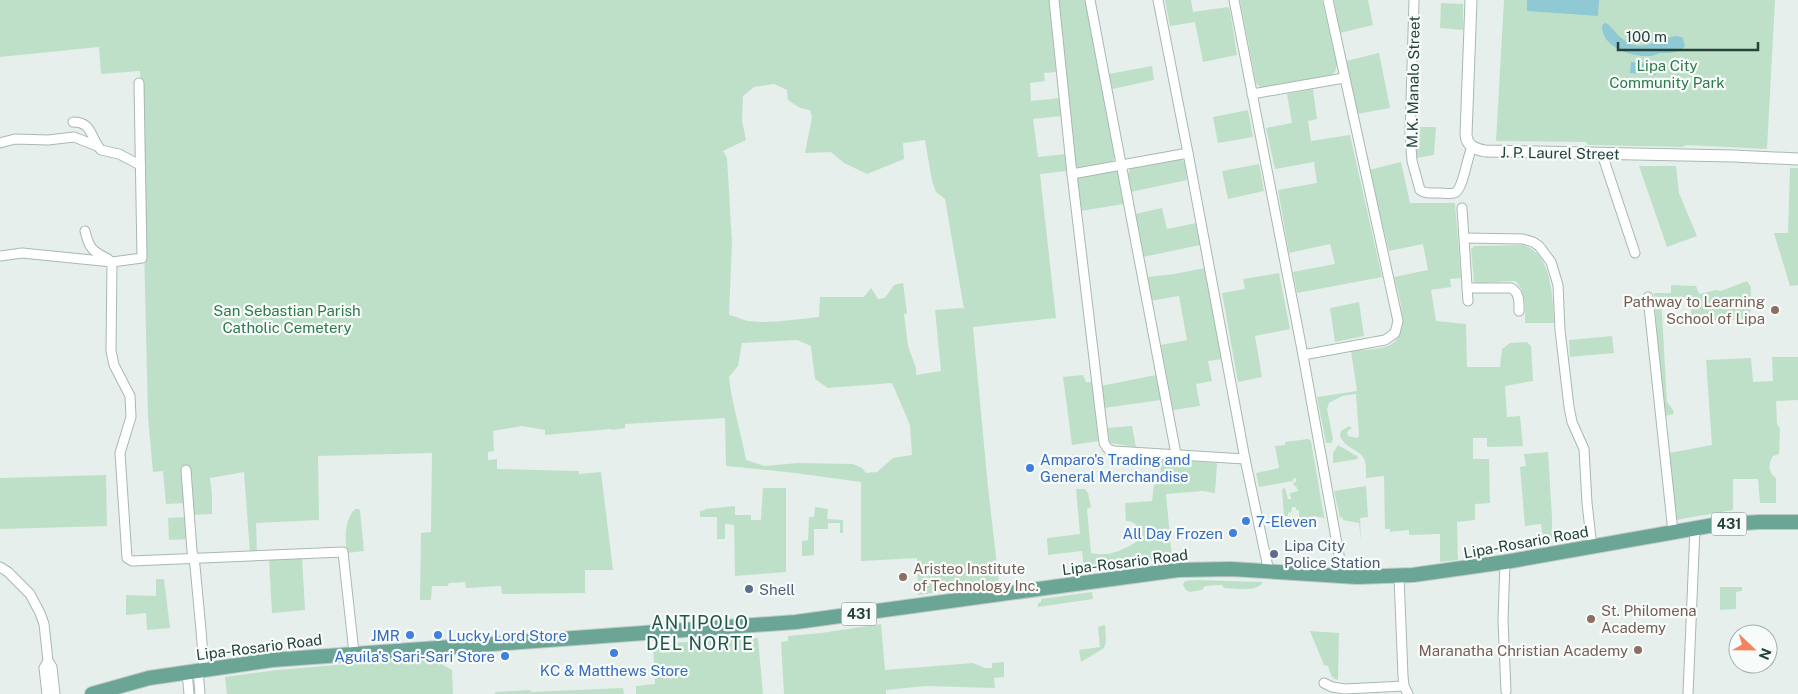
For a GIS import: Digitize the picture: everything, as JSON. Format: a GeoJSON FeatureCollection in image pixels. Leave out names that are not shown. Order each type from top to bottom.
{"type":"FeatureCollection","features":[{"type":"Feature","properties":{"kind":"main road","name":"431"},"geometry":{"type":"LineString","coordinates":[[1673,532],[1734,523],[1798,522]]}},
{"type":"Feature","properties":{"kind":"main road","name":"Lipa-Rosario Road"},"geometry":{"type":"LineString","coordinates":[[92,694],[148,678],[272,660],[796,622],[1156,572],[1202,569],[1343,577],[1399,576],[1444,572],[1673,532]]}},
{"type":"Feature","properties":{"kind":"street"},"geometry":{"type":"LineString","coordinates":[[1054,0],[1072,174],[1104,443],[1108,449],[1114,451],[1245,459]]}},
{"type":"Feature","properties":{"kind":"street"},"geometry":{"type":"LineString","coordinates":[[1090,0],[1176,454]]}},
{"type":"Feature","properties":{"kind":"street"},"geometry":{"type":"LineString","coordinates":[[1158,0],[1245,459],[1269,572]]}},
{"type":"Feature","properties":{"kind":"street"},"geometry":{"type":"LineString","coordinates":[[1234,0],[1303,355],[1343,577]]}},
{"type":"Feature","properties":{"kind":"street"},"geometry":{"type":"LineString","coordinates":[[1303,355],[1384,340],[1391,337],[1398,327],[1398,311],[1344,78],[1328,0]]}},
{"type":"Feature","properties":{"kind":"street","name":"M.K. Manalo Street"},"geometry":{"type":"LineString","coordinates":[[1414,0],[1410,134],[1415,176],[1421,191],[1453,194],[1458,192],[1467,158],[1472,147]]}},
{"type":"Feature","properties":{"kind":"street"},"geometry":{"type":"LineString","coordinates":[[1471,0],[1466,135],[1467,142],[1472,147]]}},
{"type":"Feature","properties":{"kind":"street"},"geometry":{"type":"LineString","coordinates":[[1252,94],[1344,78]]}},
{"type":"Feature","properties":{"kind":"street"},"geometry":{"type":"LineString","coordinates":[[0,256],[26,253],[112,262],[142,258],[139,83]]}},
{"type":"Feature","properties":{"kind":"street"},"geometry":{"type":"LineString","coordinates":[[73,122],[80,122],[87,126],[101,150],[119,154],[140,165]]}},
{"type":"Feature","properties":{"kind":"street"},"geometry":{"type":"LineString","coordinates":[[0,143],[11,140],[48,140],[74,137],[97,146]]}},
{"type":"Feature","properties":{"kind":"street","name":"J. P. Laurel Street"},"geometry":{"type":"LineString","coordinates":[[1472,147],[1485,151],[1798,159]]}},
{"type":"Feature","properties":{"kind":"street"},"geometry":{"type":"LineString","coordinates":[[1072,174],[1188,153]]}},
{"type":"Feature","properties":{"kind":"street"},"geometry":{"type":"LineString","coordinates":[[1602,154],[1635,253]]}},
{"type":"Feature","properties":{"kind":"street"},"geometry":{"type":"LineString","coordinates":[[1462,208],[1468,301]]}},
{"type":"Feature","properties":{"kind":"street"},"geometry":{"type":"LineString","coordinates":[[85,231],[88,245],[92,250],[112,262]]}},
{"type":"Feature","properties":{"kind":"street"},"geometry":{"type":"LineString","coordinates":[[1464,238],[1523,239],[1539,246],[1551,262],[1558,285],[1567,399],[1572,422],[1584,449],[1592,547]]}},
{"type":"Feature","properties":{"kind":"street"},"geometry":{"type":"LineString","coordinates":[[112,262],[111,351],[114,365],[130,396],[131,417],[120,452],[127,558],[132,561],[343,552],[354,653]]}},
{"type":"Feature","properties":{"kind":"street"},"geometry":{"type":"LineString","coordinates":[[1467,288],[1511,288],[1515,290],[1518,296],[1520,311]]}},
{"type":"Feature","properties":{"kind":"street"},"geometry":{"type":"LineString","coordinates":[[1648,297],[1673,532]]}},
{"type":"Feature","properties":{"kind":"street"},"geometry":{"type":"LineString","coordinates":[[186,470],[193,558],[202,630],[196,670],[189,694]]}},
{"type":"Feature","properties":{"kind":"street"},"geometry":{"type":"LineString","coordinates":[[1688,694],[1694,528]]}},
{"type":"Feature","properties":{"kind":"street"},"geometry":{"type":"LineString","coordinates":[[1505,562],[1503,620],[1506,691]]}},
{"type":"Feature","properties":{"kind":"street"},"geometry":{"type":"LineString","coordinates":[[0,567],[19,582],[36,603],[44,624],[48,661],[52,667],[55,694]]}},
{"type":"Feature","properties":{"kind":"street"},"geometry":{"type":"LineString","coordinates":[[1324,683],[1332,687],[1406,690],[1399,576]]}},
{"type":"Feature","properties":{"kind":"street"},"geometry":{"type":"LineString","coordinates":[[47,694],[44,668],[48,661]]}},
{"type":"Feature","properties":{"kind":"street"},"geometry":{"type":"LineString","coordinates":[[196,670],[200,694]]}},
{"type":"Feature","properties":{"kind":"green space","name":"San Sebastian Parish Catholic Cemetery"},"geometry":{"type":"Polygon","coordinates":[[[0,0],[1049,0],[1056,72],[1044,73],[1045,81],[1030,83],[1031,101],[1060,98],[1062,116],[1033,119],[1038,157],[1066,154],[1068,169],[1066,171],[1040,174],[1056,318],[973,327],[999,583],[918,595],[917,558],[861,561],[861,482],[726,466],[725,418],[625,424],[625,428],[612,430],[545,435],[545,430],[522,426],[493,431],[494,451],[488,452],[488,460],[497,459],[497,469],[579,471],[579,474],[601,472],[613,570],[585,570],[585,593],[502,594],[501,586],[466,588],[465,582],[449,583],[448,586],[432,586],[431,600],[420,600],[421,533],[431,532],[432,453],[318,456],[319,520],[256,523],[257,553],[250,553],[244,472],[210,478],[212,514],[192,515],[186,503],[166,504],[163,471],[153,472],[148,417],[140,71],[101,74],[99,47],[0,57],[0,0]],[[774,84],[754,87],[743,96],[742,120],[746,140],[723,151],[727,158],[732,242],[729,315],[757,322],[819,317],[820,297],[864,297],[871,288],[878,299],[885,298],[894,285],[903,283],[907,313],[904,314],[908,346],[916,368],[916,375],[941,371],[935,310],[964,309],[945,199],[936,192],[932,181],[925,140],[903,143],[904,159],[867,174],[844,163],[831,152],[805,153],[812,117],[810,110],[800,108],[788,100],[787,90],[774,84]],[[797,340],[742,343],[738,366],[729,377],[746,460],[765,466],[798,463],[853,464],[862,468],[866,473],[877,472],[893,458],[912,455],[910,425],[892,383],[828,388],[815,379],[811,346],[797,340]]]}},
{"type":"Feature","properties":{"kind":"green space"},"geometry":{"type":"Polygon","coordinates":[[[1058,0],[1085,0],[1115,157],[1111,164],[1080,168],[1076,166],[1058,0]]]}},
{"type":"Feature","properties":{"kind":"green space"},"geometry":{"type":"Polygon","coordinates":[[[1165,0],[1191,0],[1193,12],[1228,7],[1237,55],[1203,62],[1195,22],[1170,26],[1165,0]]]}},
{"type":"Feature","properties":{"kind":"green space"},"geometry":{"type":"Polygon","coordinates":[[[1240,0],[1322,0],[1337,65],[1335,72],[1331,75],[1260,87],[1256,83],[1240,0]]]}},
{"type":"Feature","properties":{"kind":"green space"},"geometry":{"type":"Polygon","coordinates":[[[1334,0],[1368,0],[1373,25],[1340,33],[1334,0]]]}},
{"type":"Feature","properties":{"kind":"green space","name":"Lipa City Community Park"},"geometry":{"type":"Polygon","coordinates":[[[1504,0],[1775,0],[1767,149],[1687,145],[1682,147],[1588,145],[1586,142],[1496,141],[1504,0]]]}},
{"type":"Feature","properties":{"kind":"green space"},"geometry":{"type":"Polygon","coordinates":[[[1441,3],[1463,4],[1463,30],[1440,28],[1441,3]]]}},
{"type":"Feature","properties":{"kind":"green space"},"geometry":{"type":"Polygon","coordinates":[[[1379,53],[1390,108],[1357,114],[1346,61],[1379,53]]]}},
{"type":"Feature","properties":{"kind":"green space"},"geometry":{"type":"Polygon","coordinates":[[[1152,66],[1154,80],[1112,89],[1109,74],[1152,66]]]}},
{"type":"Feature","properties":{"kind":"green space"},"geometry":{"type":"Polygon","coordinates":[[[1313,89],[1317,119],[1308,121],[1311,141],[1350,135],[1382,277],[1297,293],[1293,272],[1335,264],[1330,244],[1289,253],[1278,190],[1317,183],[1314,162],[1275,169],[1266,128],[1292,123],[1287,94],[1313,89]]]}},
{"type":"Feature","properties":{"kind":"green space"},"geometry":{"type":"Polygon","coordinates":[[[1248,110],[1253,137],[1218,143],[1213,117],[1248,110]]]}},
{"type":"Feature","properties":{"kind":"green space"},"geometry":{"type":"Polygon","coordinates":[[[1415,127],[1436,127],[1434,155],[1417,158],[1414,143],[1415,127]]]}},
{"type":"Feature","properties":{"kind":"green space"},"geometry":{"type":"Polygon","coordinates":[[[1181,159],[1185,163],[1187,180],[1131,192],[1128,174],[1131,168],[1181,159]]]}},
{"type":"Feature","properties":{"kind":"green space"},"geometry":{"type":"Polygon","coordinates":[[[1401,162],[1410,203],[1455,203],[1461,278],[1450,279],[1451,287],[1431,290],[1436,321],[1466,324],[1467,367],[1500,367],[1502,349],[1510,343],[1527,342],[1531,346],[1533,381],[1505,386],[1507,417],[1520,416],[1523,446],[1487,447],[1487,438],[1473,438],[1473,459],[1489,459],[1490,503],[1475,504],[1475,520],[1457,522],[1458,560],[1440,562],[1440,534],[1409,535],[1409,530],[1390,532],[1390,529],[1385,529],[1384,476],[1366,478],[1363,457],[1346,444],[1340,436],[1341,431],[1349,426],[1352,428],[1347,432],[1348,436],[1357,438],[1359,436],[1356,394],[1342,396],[1329,403],[1327,409],[1333,439],[1331,443],[1326,443],[1317,397],[1357,391],[1351,351],[1386,347],[1397,340],[1401,332],[1401,304],[1394,277],[1428,270],[1423,244],[1389,251],[1369,170],[1401,162]]]}},
{"type":"Feature","properties":{"kind":"green space"},"geometry":{"type":"Polygon","coordinates":[[[1259,164],[1264,191],[1228,199],[1222,171],[1259,164]]]}},
{"type":"Feature","properties":{"kind":"green space"},"geometry":{"type":"Polygon","coordinates":[[[1639,166],[1676,166],[1679,193],[1697,236],[1667,247],[1639,166]]]}},
{"type":"Feature","properties":{"kind":"green space"},"geometry":{"type":"Polygon","coordinates":[[[1790,168],[1798,168],[1798,285],[1790,286],[1774,233],[1788,233],[1790,168]]]}},
{"type":"Feature","properties":{"kind":"green space"},"geometry":{"type":"Polygon","coordinates":[[[1115,170],[1119,174],[1124,204],[1081,211],[1077,184],[1078,177],[1115,170]]]}},
{"type":"Feature","properties":{"kind":"green space"},"geometry":{"type":"Polygon","coordinates":[[[1162,208],[1167,229],[1196,223],[1200,245],[1143,257],[1135,214],[1162,208]]]}},
{"type":"Feature","properties":{"kind":"green space"},"geometry":{"type":"Polygon","coordinates":[[[1522,245],[1532,249],[1540,256],[1545,266],[1551,289],[1554,323],[1525,323],[1525,306],[1522,290],[1515,281],[1474,282],[1471,249],[1474,246],[1522,245]]]}},
{"type":"Feature","properties":{"kind":"green space"},"geometry":{"type":"Polygon","coordinates":[[[1205,268],[1222,359],[1208,361],[1212,381],[1196,384],[1200,406],[1173,410],[1161,345],[1187,340],[1179,296],[1150,301],[1147,277],[1205,268]]]}},
{"type":"Feature","properties":{"kind":"green space"},"geometry":{"type":"Polygon","coordinates":[[[1279,273],[1290,329],[1255,336],[1262,377],[1238,382],[1222,293],[1245,289],[1243,279],[1279,273]]]}},
{"type":"Feature","properties":{"kind":"green space"},"geometry":{"type":"Polygon","coordinates":[[[1747,281],[1751,287],[1750,319],[1691,321],[1691,297],[1661,298],[1667,402],[1674,414],[1663,416],[1654,293],[1671,293],[1671,285],[1696,286],[1699,294],[1716,290],[1721,291],[1747,281]]]}},
{"type":"Feature","properties":{"kind":"green space"},"geometry":{"type":"Polygon","coordinates":[[[1359,302],[1364,336],[1335,342],[1330,308],[1359,302]]]}},
{"type":"Feature","properties":{"kind":"green space"},"geometry":{"type":"Polygon","coordinates":[[[1612,336],[1614,353],[1570,357],[1569,340],[1612,336]]]}},
{"type":"Feature","properties":{"kind":"green space"},"geometry":{"type":"Polygon","coordinates":[[[1772,357],[1798,357],[1798,400],[1776,401],[1777,424],[1780,429],[1779,454],[1773,456],[1770,468],[1771,473],[1776,478],[1776,503],[1760,503],[1758,479],[1733,479],[1733,510],[1676,520],[1669,453],[1712,445],[1706,360],[1751,358],[1753,382],[1773,381],[1772,357]]]}},
{"type":"Feature","properties":{"kind":"green space"},"geometry":{"type":"Polygon","coordinates":[[[1083,375],[1086,382],[1092,382],[1098,441],[1072,445],[1063,377],[1083,375]]]}},
{"type":"Feature","properties":{"kind":"green space"},"geometry":{"type":"Polygon","coordinates":[[[1156,375],[1161,400],[1104,408],[1101,386],[1156,375]]]}},
{"type":"Feature","properties":{"kind":"green space"},"geometry":{"type":"Polygon","coordinates":[[[1132,426],[1136,447],[1110,443],[1108,428],[1132,426]]]}},
{"type":"Feature","properties":{"kind":"green space"},"geometry":{"type":"Polygon","coordinates":[[[1308,439],[1311,441],[1326,528],[1324,518],[1313,516],[1312,520],[1301,519],[1299,510],[1296,510],[1296,507],[1292,507],[1291,513],[1288,512],[1288,516],[1284,516],[1282,489],[1285,488],[1288,499],[1291,499],[1290,493],[1298,491],[1293,483],[1296,482],[1296,478],[1293,481],[1259,487],[1256,473],[1279,468],[1275,446],[1285,445],[1285,442],[1308,439]]]}},
{"type":"Feature","properties":{"kind":"green space"},"geometry":{"type":"Polygon","coordinates":[[[1338,445],[1357,456],[1358,459],[1333,463],[1333,453],[1338,445]]]}},
{"type":"Feature","properties":{"kind":"green space"},"geometry":{"type":"Polygon","coordinates":[[[1548,452],[1552,543],[1544,544],[1541,524],[1525,526],[1520,467],[1526,466],[1524,454],[1548,452]]]}},
{"type":"Feature","properties":{"kind":"green space"},"geometry":{"type":"Polygon","coordinates":[[[1161,459],[1217,463],[1215,493],[1202,491],[1166,494],[1172,558],[1084,570],[1082,551],[1048,555],[1047,538],[1080,534],[1076,489],[1085,489],[1088,493],[1091,507],[1087,509],[1091,553],[1114,553],[1135,543],[1137,528],[1134,523],[1126,521],[1125,503],[1152,501],[1154,485],[1160,483],[1161,459]]]}},
{"type":"Feature","properties":{"kind":"green space"},"geometry":{"type":"Polygon","coordinates":[[[106,475],[107,526],[0,529],[0,478],[106,475]]]}},
{"type":"Feature","properties":{"kind":"green space"},"geometry":{"type":"Polygon","coordinates":[[[1366,486],[1368,517],[1360,518],[1361,541],[1359,523],[1340,518],[1334,491],[1366,486]]]}},
{"type":"Feature","properties":{"kind":"green space"},"geometry":{"type":"Polygon","coordinates":[[[763,488],[786,488],[786,572],[735,576],[734,525],[725,524],[725,539],[717,539],[717,517],[700,517],[700,511],[735,506],[735,515],[751,515],[751,520],[761,520],[763,488]]]}},
{"type":"Feature","properties":{"kind":"green space"},"geometry":{"type":"Polygon","coordinates":[[[815,507],[828,509],[827,519],[843,520],[843,533],[840,533],[840,523],[828,523],[828,529],[814,529],[814,555],[802,556],[802,541],[808,540],[809,517],[814,517],[815,507]]]}},
{"type":"Feature","properties":{"kind":"green space"},"geometry":{"type":"Polygon","coordinates":[[[355,509],[360,511],[364,551],[347,553],[347,524],[355,509]]]}},
{"type":"Feature","properties":{"kind":"green space"},"geometry":{"type":"Polygon","coordinates":[[[187,517],[189,539],[169,540],[168,518],[187,517]]]}},
{"type":"Feature","properties":{"kind":"green space"},"geometry":{"type":"Polygon","coordinates":[[[302,557],[305,610],[272,613],[269,560],[302,557]]]}},
{"type":"Feature","properties":{"kind":"green space"},"geometry":{"type":"Polygon","coordinates":[[[156,579],[164,579],[170,628],[147,630],[146,613],[126,615],[126,595],[156,596],[156,579]]]}},
{"type":"Feature","properties":{"kind":"green space"},"geometry":{"type":"Polygon","coordinates":[[[1185,581],[1263,582],[1256,588],[1251,589],[1224,588],[1222,585],[1205,586],[1202,590],[1190,592],[1183,585],[1185,581]]]}},
{"type":"Feature","properties":{"kind":"green space"},"geometry":{"type":"Polygon","coordinates":[[[1720,587],[1742,587],[1742,591],[1736,592],[1736,609],[1720,610],[1720,587]]]}},
{"type":"Feature","properties":{"kind":"green space"},"geometry":{"type":"Polygon","coordinates":[[[1092,592],[1093,599],[1038,607],[1041,599],[1092,592]]]}},
{"type":"Feature","properties":{"kind":"green space"},"geometry":{"type":"Polygon","coordinates":[[[881,624],[885,670],[973,663],[985,668],[992,668],[992,663],[1004,662],[1004,677],[994,678],[995,688],[926,686],[886,690],[886,694],[784,694],[781,642],[788,641],[788,636],[881,624]]]}},
{"type":"Feature","properties":{"kind":"green space"},"geometry":{"type":"Polygon","coordinates":[[[1105,625],[1106,642],[1104,648],[1081,662],[1079,650],[1100,647],[1098,627],[1105,625]]]}},
{"type":"Feature","properties":{"kind":"green space"},"geometry":{"type":"Polygon","coordinates":[[[1310,631],[1339,633],[1338,680],[1332,677],[1328,666],[1324,665],[1310,631]]]}},
{"type":"Feature","properties":{"kind":"green space"},"geometry":{"type":"Polygon","coordinates":[[[758,638],[763,694],[636,694],[636,686],[655,684],[653,644],[758,638]]]}},
{"type":"Feature","properties":{"kind":"green space"},"geometry":{"type":"Polygon","coordinates":[[[442,656],[443,665],[452,670],[453,694],[227,694],[225,677],[277,670],[442,656]]]}},
{"type":"Feature","properties":{"kind":"green space"},"geometry":{"type":"Polygon","coordinates":[[[623,688],[624,694],[495,694],[495,692],[531,690],[531,692],[623,688]]]}},
{"type":"Feature","properties":{"kind":"water"},"geometry":{"type":"Polygon","coordinates":[[[1527,0],[1599,0],[1598,16],[1527,11],[1527,0]]]}},
{"type":"Feature","properties":{"kind":"water"},"geometry":{"type":"Polygon","coordinates":[[[1605,23],[1629,43],[1636,45],[1651,44],[1677,36],[1683,38],[1685,46],[1671,53],[1660,53],[1650,56],[1634,55],[1618,49],[1606,39],[1602,25],[1605,23]]]}},
{"type":"Feature","properties":{"kind":"water"},"geometry":{"type":"Polygon","coordinates":[[[1631,62],[1657,65],[1656,75],[1630,73],[1631,62]]]}},
{"type":"Feature","properties":{"kind":"place","name":"Pathway to Learning School of Lipa"},"geometry":{"type":"Point","coordinates":[1775,310]}},
{"type":"Feature","properties":{"kind":"place","name":"Amparo's Trading and General Merchandise"},"geometry":{"type":"Point","coordinates":[1030,468]}},
{"type":"Feature","properties":{"kind":"place","name":"7-Eleven"},"geometry":{"type":"Point","coordinates":[1246,521]}},
{"type":"Feature","properties":{"kind":"place","name":"All Day Frozen"},"geometry":{"type":"Point","coordinates":[1233,533]}},
{"type":"Feature","properties":{"kind":"place","name":"Lipa City Police Station"},"geometry":{"type":"Point","coordinates":[1274,554]}},
{"type":"Feature","properties":{"kind":"place","name":"Aristeo Institute of Technology Inc."},"geometry":{"type":"Point","coordinates":[903,577]}},
{"type":"Feature","properties":{"kind":"place","name":"Shell"},"geometry":{"type":"Point","coordinates":[749,589]}},
{"type":"Feature","properties":{"kind":"place","name":"St. Philomena Academy"},"geometry":{"type":"Point","coordinates":[1591,619]}},
{"type":"Feature","properties":{"kind":"place","name":"JMR"},"geometry":{"type":"Point","coordinates":[410,635]}},
{"type":"Feature","properties":{"kind":"place","name":"Lucky Lord Store"},"geometry":{"type":"Point","coordinates":[438,635]}},
{"type":"Feature","properties":{"kind":"place","name":"Maranatha Christian Academy"},"geometry":{"type":"Point","coordinates":[1638,650]}},
{"type":"Feature","properties":{"kind":"place","name":"KC & Matthews Store"},"geometry":{"type":"Point","coordinates":[614,653]}},
{"type":"Feature","properties":{"kind":"place","name":"Aguila's Sari-Sari Store"},"geometry":{"type":"Point","coordinates":[505,656]}},
{"type":"Feature","properties":{"kind":"district","name":"ANTIPOLO DEL NORTE"},"geometry":{"type":"Point","coordinates":[700,632]}}]}
